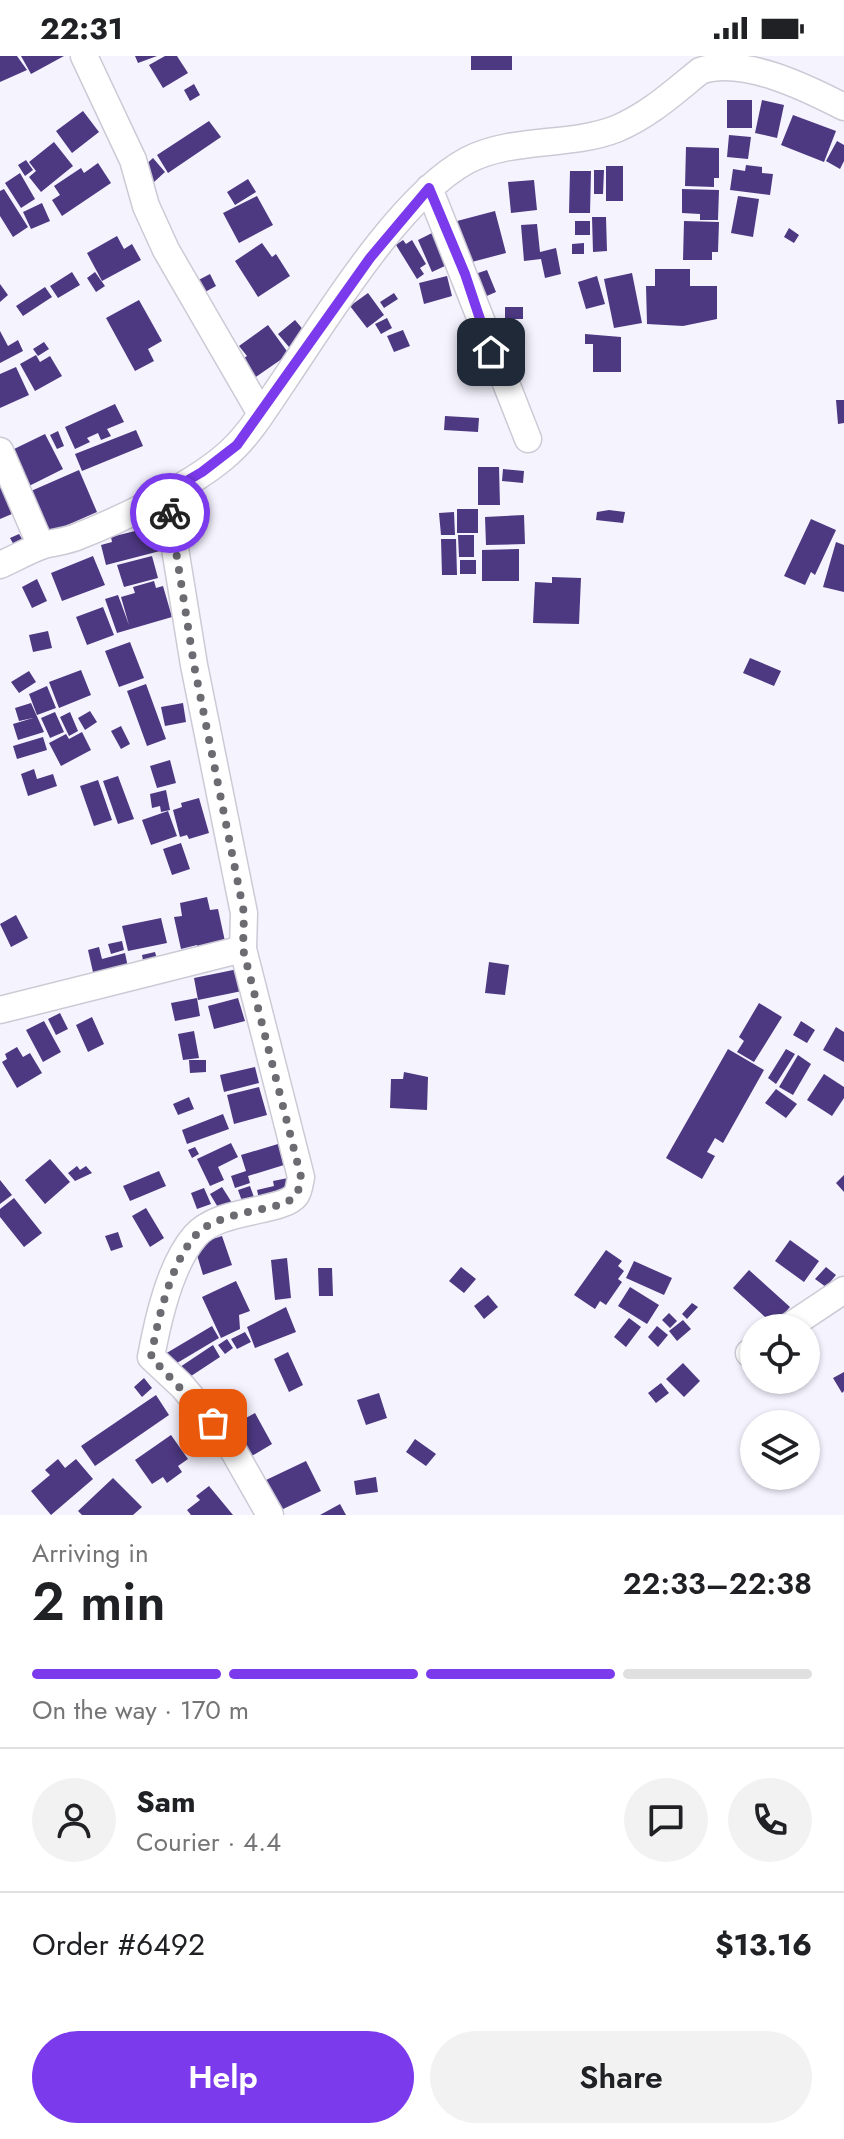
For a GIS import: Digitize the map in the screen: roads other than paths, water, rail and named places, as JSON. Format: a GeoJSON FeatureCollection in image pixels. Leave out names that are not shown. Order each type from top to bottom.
{"type":"FeatureCollection","features":[{"type":"Feature","properties":{"kind":"street"},"geometry":{"type":"LineString","coordinates":[[84,56],[133,160],[146,206],[166,250],[261,414]]}},
{"type":"Feature","properties":{"kind":"street"},"geometry":{"type":"LineString","coordinates":[[0,565],[41,546],[78,537],[166,493],[222,459],[261,414],[361,270],[429,188],[481,154],[576,140],[615,129],[661,105],[702,69],[719,60],[749,61],[844,107]]}},
{"type":"Feature","properties":{"kind":"street"},"geometry":{"type":"LineString","coordinates":[[429,188],[528,439]]}},
{"type":"Feature","properties":{"kind":"street"},"geometry":{"type":"LineString","coordinates":[[0,451],[41,546]]}},
{"type":"Feature","properties":{"kind":"street"},"geometry":{"type":"LineString","coordinates":[[166,493],[194,665],[244,913],[243,949],[301,1177],[297,1194],[285,1204],[239,1212],[197,1233],[173,1271],[151,1357],[183,1387],[228,1441],[270,1515]]}},
{"type":"Feature","properties":{"kind":"street"},"geometry":{"type":"LineString","coordinates":[[0,1010],[243,949]]}},
{"type":"Feature","properties":{"kind":"street"},"geometry":{"type":"LineString","coordinates":[[808,1314],[844,1290]]}}]}
